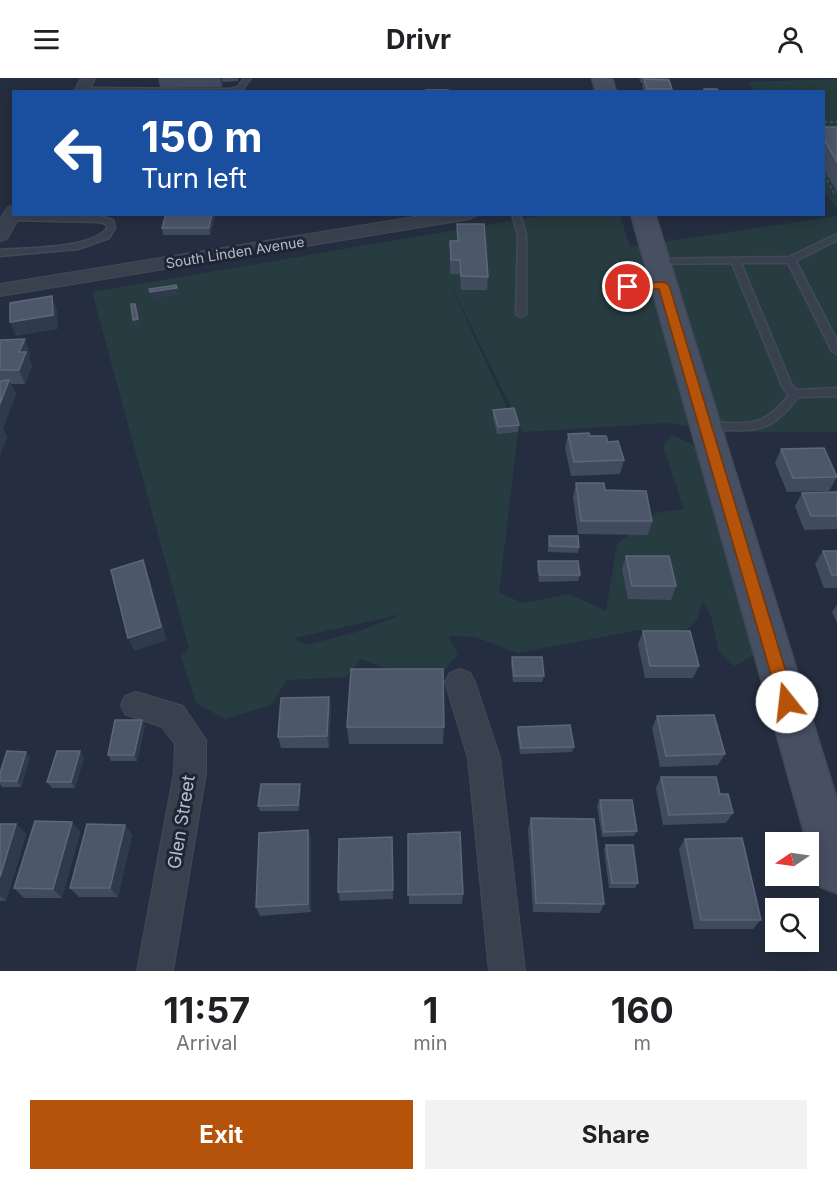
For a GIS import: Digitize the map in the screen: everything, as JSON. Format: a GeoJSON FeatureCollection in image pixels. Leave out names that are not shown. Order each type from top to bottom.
{"type":"FeatureCollection","features":[{"type":"Feature","properties":{"kind":"main road"},"geometry":{"type":"LineString","coordinates":[[644,216],[837,871]]}},
{"type":"Feature","properties":{"kind":"street"},"geometry":{"type":"LineString","coordinates":[[0,235],[12,214]]}},
{"type":"Feature","properties":{"kind":"street","name":"South Linden Avenue"},"geometry":{"type":"LineString","coordinates":[[0,290],[458,216]]}},
{"type":"Feature","properties":{"kind":"street"},"geometry":{"type":"LineString","coordinates":[[460,682],[484,758],[507,971]]}},
{"type":"Feature","properties":{"kind":"street","name":"Glen Street"},"geometry":{"type":"LineString","coordinates":[[136,705],[172,716],[191,740],[190,773],[155,971]]}},
{"type":"Feature","properties":{"kind":"lane"},"geometry":{"type":"LineString","coordinates":[[233,90],[246,84],[248,78]]}},
{"type":"Feature","properties":{"kind":"lane"},"geometry":{"type":"LineString","coordinates":[[84,86],[208,90]]}},
{"type":"Feature","properties":{"kind":"lane"},"geometry":{"type":"LineString","coordinates":[[0,253],[33,252],[78,246],[106,236],[111,228],[110,222],[99,219],[47,216]]}},
{"type":"Feature","properties":{"kind":"lane"},"geometry":{"type":"LineString","coordinates":[[517,216],[522,235],[520,314]]}},
{"type":"Feature","properties":{"kind":"lane"},"geometry":{"type":"LineString","coordinates":[[612,288],[660,273],[736,261],[791,260],[837,237]]}},
{"type":"Feature","properties":{"kind":"lane"},"geometry":{"type":"LineString","coordinates":[[791,260],[837,351]]}},
{"type":"Feature","properties":{"kind":"lane"},"geometry":{"type":"LineString","coordinates":[[736,261],[788,388],[795,394],[837,393]]}},
{"type":"Feature","properties":{"kind":"lane"},"geometry":{"type":"LineString","coordinates":[[705,426],[751,426],[774,420],[795,394]]}},
{"type":"Feature","properties":{"kind":"path"},"geometry":{"type":"LineString","coordinates":[[825,177],[834,193],[837,193]]}},
{"type":"Feature","properties":{"kind":"green space"},"geometry":{"type":"Polygon","coordinates":[[[837,79],[837,208],[825,194],[825,90],[753,90],[749,82],[837,79]]]}},
{"type":"Feature","properties":{"kind":"green space"},"geometry":{"type":"Polygon","coordinates":[[[538,216],[620,216],[630,247],[837,216],[837,432],[739,432],[665,423],[523,432],[445,273],[518,432],[499,593],[523,603],[569,594],[606,611],[617,544],[656,513],[684,509],[663,446],[672,435],[706,450],[761,651],[735,666],[719,652],[711,616],[702,601],[697,620],[679,637],[639,630],[517,653],[475,637],[448,636],[458,654],[437,679],[400,673],[361,659],[346,677],[287,680],[271,705],[225,719],[196,703],[181,656],[189,648],[92,292],[538,216]],[[403,614],[294,638],[306,645],[357,632],[403,614]]]}},
{"type":"Feature","properties":{"kind":"building"},"geometry":{"type":"Polygon","coordinates":[[[644,79],[669,80],[672,89],[647,89],[644,79]]]}},
{"type":"Feature","properties":{"kind":"building"},"geometry":{"type":"Polygon","coordinates":[[[825,127],[837,127],[837,162],[825,141],[825,127]]]}},
{"type":"Feature","properties":{"kind":"building"},"geometry":{"type":"Polygon","coordinates":[[[165,216],[212,216],[209,228],[162,228],[165,216]]]}},
{"type":"Feature","properties":{"kind":"building"},"geometry":{"type":"Polygon","coordinates":[[[457,224],[484,224],[488,277],[461,276],[460,260],[451,260],[450,241],[458,241],[457,224]]]}},
{"type":"Feature","properties":{"kind":"building"},"geometry":{"type":"Polygon","coordinates":[[[176,285],[177,288],[150,292],[149,289],[176,285]]]}},
{"type":"Feature","properties":{"kind":"building"},"geometry":{"type":"Polygon","coordinates":[[[52,296],[53,315],[10,322],[10,303],[52,296]]]}},
{"type":"Feature","properties":{"kind":"building"},"geometry":{"type":"Polygon","coordinates":[[[131,304],[135,304],[138,319],[133,320],[131,304]]]}},
{"type":"Feature","properties":{"kind":"building"},"geometry":{"type":"Polygon","coordinates":[[[25,339],[19,352],[26,352],[19,370],[0,370],[0,340],[25,339]]]}},
{"type":"Feature","properties":{"kind":"building"},"geometry":{"type":"Polygon","coordinates":[[[9,380],[0,404],[0,381],[9,380]]]}},
{"type":"Feature","properties":{"kind":"building"},"geometry":{"type":"Polygon","coordinates":[[[514,408],[519,425],[498,427],[493,410],[514,408]]]}},
{"type":"Feature","properties":{"kind":"building"},"geometry":{"type":"Polygon","coordinates":[[[589,433],[590,436],[606,436],[608,442],[618,441],[624,460],[574,462],[568,434],[589,433]]]}},
{"type":"Feature","properties":{"kind":"building"},"geometry":{"type":"Polygon","coordinates":[[[824,448],[837,477],[793,478],[781,449],[824,448]]]}},
{"type":"Feature","properties":{"kind":"building"},"geometry":{"type":"Polygon","coordinates":[[[576,483],[604,483],[605,490],[646,491],[652,521],[581,521],[576,483]]]}},
{"type":"Feature","properties":{"kind":"building"},"geometry":{"type":"Polygon","coordinates":[[[837,492],[837,516],[811,516],[802,493],[837,492]]]}},
{"type":"Feature","properties":{"kind":"building"},"geometry":{"type":"Polygon","coordinates":[[[549,536],[578,536],[579,547],[550,546],[549,536]]]}},
{"type":"Feature","properties":{"kind":"building"},"geometry":{"type":"Polygon","coordinates":[[[823,551],[837,551],[837,575],[832,575],[823,551]]]}},
{"type":"Feature","properties":{"kind":"building"},"geometry":{"type":"Polygon","coordinates":[[[626,556],[669,556],[676,586],[632,586],[626,556]]]}},
{"type":"Feature","properties":{"kind":"building"},"geometry":{"type":"Polygon","coordinates":[[[143,560],[161,627],[128,638],[111,570],[143,560]]]}},
{"type":"Feature","properties":{"kind":"building"},"geometry":{"type":"Polygon","coordinates":[[[538,561],[578,561],[580,575],[540,575],[538,561]]]}},
{"type":"Feature","properties":{"kind":"building"},"geometry":{"type":"Polygon","coordinates":[[[643,631],[690,631],[699,666],[650,666],[643,631]]]}},
{"type":"Feature","properties":{"kind":"building"},"geometry":{"type":"Polygon","coordinates":[[[512,657],[542,657],[544,676],[514,676],[512,657]]]}},
{"type":"Feature","properties":{"kind":"building"},"geometry":{"type":"Polygon","coordinates":[[[351,669],[443,669],[444,727],[347,727],[351,669]]]}},
{"type":"Feature","properties":{"kind":"building"},"geometry":{"type":"Polygon","coordinates":[[[329,697],[327,736],[278,737],[281,698],[329,697]]]}},
{"type":"Feature","properties":{"kind":"building"},"geometry":{"type":"Polygon","coordinates":[[[714,715],[725,754],[666,756],[657,716],[714,715]]]}},
{"type":"Feature","properties":{"kind":"building"},"geometry":{"type":"Polygon","coordinates":[[[115,720],[142,720],[134,755],[108,755],[115,720]]]}},
{"type":"Feature","properties":{"kind":"building"},"geometry":{"type":"Polygon","coordinates":[[[570,725],[574,747],[521,748],[518,727],[570,725]]]}},
{"type":"Feature","properties":{"kind":"building"},"geometry":{"type":"Polygon","coordinates":[[[7,751],[26,752],[17,781],[0,781],[0,773],[7,751]]]}},
{"type":"Feature","properties":{"kind":"building"},"geometry":{"type":"Polygon","coordinates":[[[57,751],[80,751],[71,782],[47,782],[57,751]]]}},
{"type":"Feature","properties":{"kind":"building"},"geometry":{"type":"Polygon","coordinates":[[[661,777],[716,777],[720,794],[728,794],[733,813],[669,815],[661,777]]]}},
{"type":"Feature","properties":{"kind":"building"},"geometry":{"type":"Polygon","coordinates":[[[261,784],[300,784],[298,805],[258,806],[261,784]]]}},
{"type":"Feature","properties":{"kind":"building"},"geometry":{"type":"Polygon","coordinates":[[[600,800],[632,800],[637,831],[604,832],[600,800]]]}},
{"type":"Feature","properties":{"kind":"building"},"geometry":{"type":"Polygon","coordinates":[[[531,818],[594,819],[604,904],[536,903],[531,818]]]}},
{"type":"Feature","properties":{"kind":"building"},"geometry":{"type":"Polygon","coordinates":[[[35,821],[72,822],[53,889],[14,888],[35,821]]]}},
{"type":"Feature","properties":{"kind":"building"},"geometry":{"type":"Polygon","coordinates":[[[0,824],[16,824],[0,877],[0,824]]]}},
{"type":"Feature","properties":{"kind":"building"},"geometry":{"type":"Polygon","coordinates":[[[87,824],[125,825],[110,888],[70,888],[87,824]]]}},
{"type":"Feature","properties":{"kind":"building"},"geometry":{"type":"Polygon","coordinates":[[[308,830],[308,904],[256,907],[259,833],[308,830]]]}},
{"type":"Feature","properties":{"kind":"building"},"geometry":{"type":"Polygon","coordinates":[[[460,832],[463,894],[408,895],[408,834],[460,832]]]}},
{"type":"Feature","properties":{"kind":"building"},"geometry":{"type":"Polygon","coordinates":[[[392,837],[393,890],[338,892],[339,839],[392,837]]]}},
{"type":"Feature","properties":{"kind":"building"},"geometry":{"type":"Polygon","coordinates":[[[742,838],[761,920],[701,920],[685,839],[742,838]]]}},
{"type":"Feature","properties":{"kind":"building"},"geometry":{"type":"Polygon","coordinates":[[[606,845],[633,845],[638,883],[612,883],[606,845]]]}},
{"type":"Feature","properties":{"kind":"route"},"geometry":{"type":"LineString","coordinates":[[628,287],[664,285],[787,702]]}}]}
